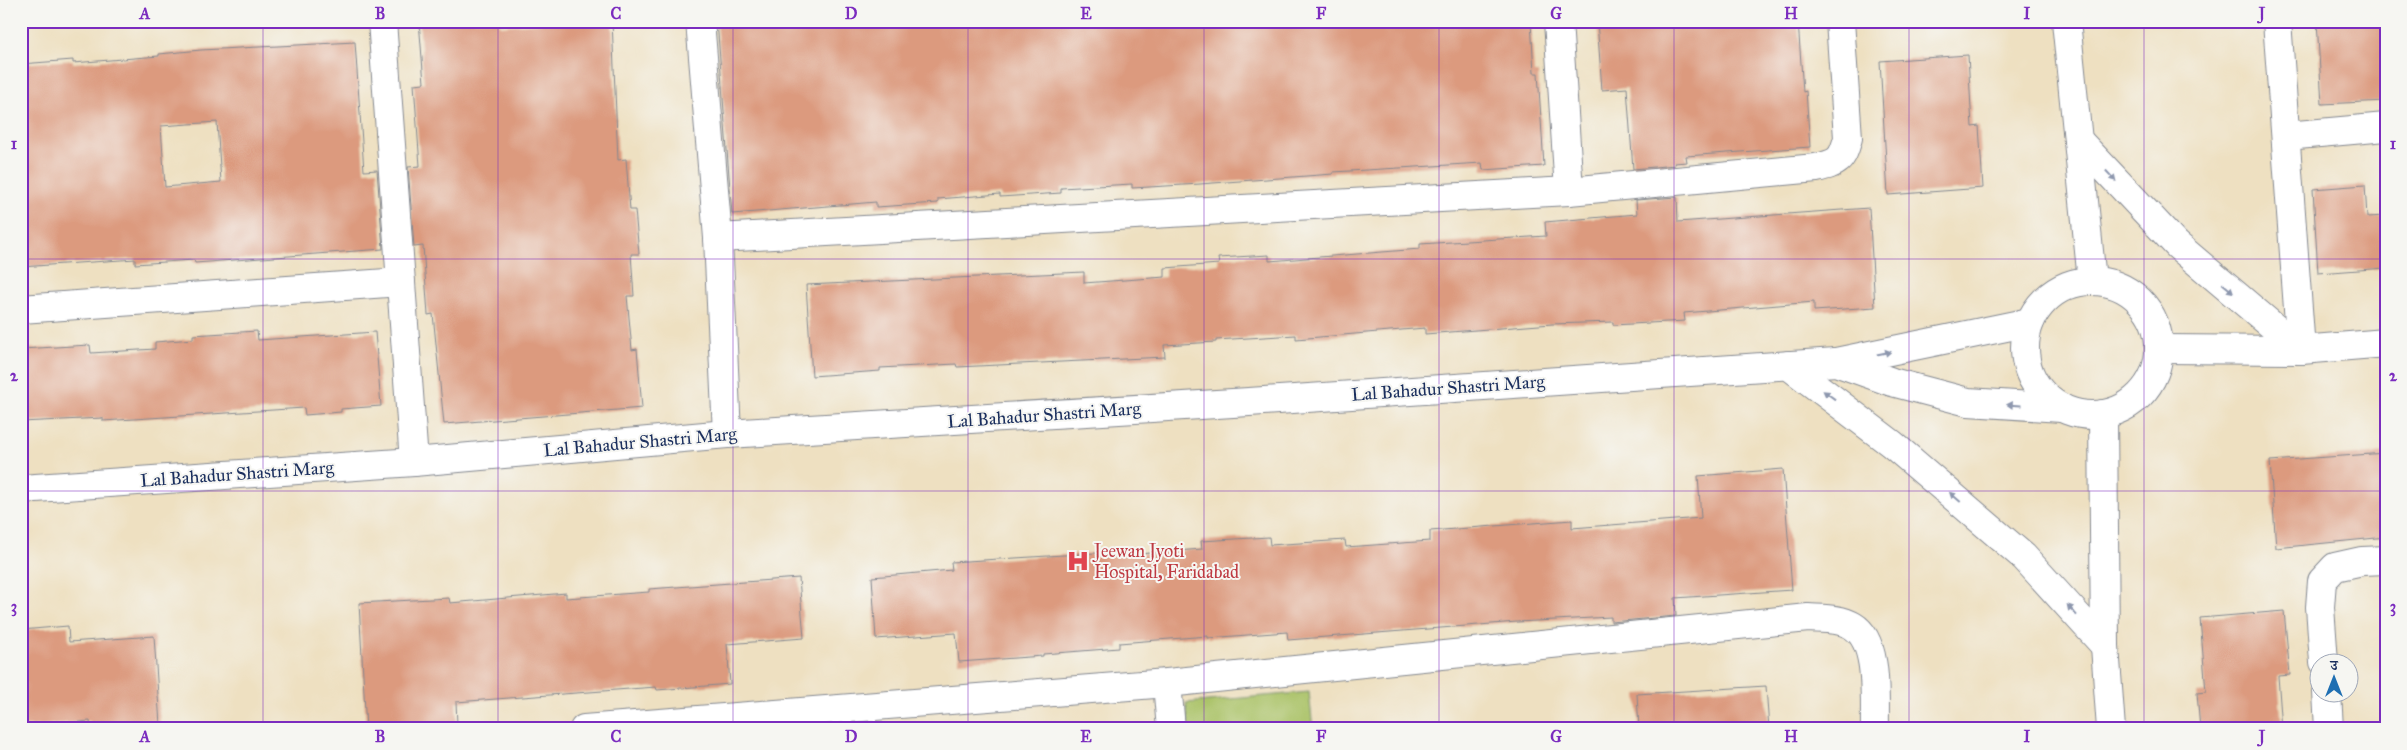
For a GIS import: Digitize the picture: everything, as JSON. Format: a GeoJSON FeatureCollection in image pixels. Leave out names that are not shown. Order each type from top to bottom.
{"type":"FeatureCollection","features":[{"type":"Feature","properties":{"kind":"street"},"geometry":{"type":"LineString","coordinates":[[382,21],[414,462]]}},
{"type":"Feature","properties":{"kind":"street"},"geometry":{"type":"LineString","coordinates":[[700,21],[718,238],[727,434]]}},
{"type":"Feature","properties":{"kind":"street"},"geometry":{"type":"LineString","coordinates":[[1558,21],[1569,191]]}},
{"type":"Feature","properties":{"kind":"street"},"geometry":{"type":"LineString","coordinates":[[718,238],[1569,191],[1816,168],[1835,163],[1844,153],[1848,138],[1840,21]]}},
{"type":"Feature","properties":{"kind":"street"},"geometry":{"type":"LineString","coordinates":[[2066,21],[2092,281]]}},
{"type":"Feature","properties":{"kind":"street"},"geometry":{"type":"LineString","coordinates":[[2277,21],[2301,350]]}},
{"type":"Feature","properties":{"kind":"street"},"geometry":{"type":"LineString","coordinates":[[2286,136],[2386,128]]}},
{"type":"Feature","properties":{"kind":"street"},"geometry":{"type":"LineString","coordinates":[[2078,140],[2177,245],[2301,350]]}},
{"type":"Feature","properties":{"kind":"street"},"geometry":{"type":"LineString","coordinates":[[2092,281],[2113,284],[2132,294],[2146,309],[2156,328],[2159,349],[2154,372],[2142,391],[2125,406],[2103,414],[2082,414],[2062,408],[2045,396],[2032,380],[2026,360],[2025,341],[2030,322],[2040,305],[2054,292],[2072,284],[2092,281]]}},
{"type":"Feature","properties":{"kind":"street"},"geometry":{"type":"LineString","coordinates":[[21,309],[401,282]]}},
{"type":"Feature","properties":{"kind":"street"},"geometry":{"type":"LineString","coordinates":[[1836,362],[2030,322]]}},
{"type":"Feature","properties":{"kind":"street"},"geometry":{"type":"LineString","coordinates":[[2159,349],[2301,350],[2386,343]]}},
{"type":"Feature","properties":{"kind":"street","name":"Lal Bahadur Shastri Marg"},"geometry":{"type":"LineString","coordinates":[[21,489],[414,462],[727,434],[1259,402],[1836,362],[1892,382],[1968,402],[2062,408]]}},
{"type":"Feature","properties":{"kind":"street"},"geometry":{"type":"LineString","coordinates":[[1788,365],[1892,444],[2024,557],[2105,646]]}},
{"type":"Feature","properties":{"kind":"street"},"geometry":{"type":"LineString","coordinates":[[2103,414],[2105,646],[2111,729]]}},
{"type":"Feature","properties":{"kind":"street"},"geometry":{"type":"LineString","coordinates":[[2323,652],[2320,607],[2322,581],[2335,567],[2386,560]]}},
{"type":"Feature","properties":{"kind":"street"},"geometry":{"type":"LineString","coordinates":[[584,729],[1167,683],[1808,618],[1835,619],[1854,626],[1866,639],[1872,658],[1875,729]]}},
{"type":"Feature","properties":{"kind":"street"},"geometry":{"type":"LineString","coordinates":[[1167,683],[1171,729]]}},
{"type":"Feature","properties":{"kind":"street"},"geometry":{"type":"LineString","coordinates":[[2328,702],[2329,729]]}},
{"type":"Feature","properties":{"kind":"green space"},"geometry":{"type":"Polygon","coordinates":[[[1309,692],[1313,729],[1189,729],[1186,703],[1309,692]]]}},
{"type":"Feature","properties":{"kind":"building"},"geometry":{"type":"Polygon","coordinates":[[[419,21],[499,21],[500,26],[571,21],[612,21],[618,160],[626,159],[630,210],[635,210],[639,254],[631,254],[634,296],[627,296],[632,350],[637,349],[642,408],[444,424],[433,314],[428,315],[423,246],[414,247],[408,167],[420,166],[414,84],[424,83],[419,21]]]}},
{"type":"Feature","properties":{"kind":"building"},"geometry":{"type":"Polygon","coordinates":[[[717,21],[1531,21],[1534,73],[1538,73],[1544,166],[1483,170],[1482,163],[1333,172],[1333,174],[1200,184],[1132,188],[1132,184],[1061,188],[1061,193],[1000,197],[1000,194],[938,199],[938,203],[876,207],[876,202],[732,214],[717,21]]]}},
{"type":"Feature","properties":{"kind":"building"},"geometry":{"type":"Polygon","coordinates":[[[1597,21],[1798,21],[1803,92],[1806,91],[1810,147],[1686,156],[1687,162],[1674,163],[1675,165],[1633,169],[1627,88],[1602,90],[1597,21]]]}},
{"type":"Feature","properties":{"kind":"building"},"geometry":{"type":"Polygon","coordinates":[[[2317,21],[2386,21],[2386,101],[2322,104],[2317,21]]]}},
{"type":"Feature","properties":{"kind":"building"},"geometry":{"type":"Polygon","coordinates":[[[355,42],[364,171],[377,170],[383,249],[195,263],[194,260],[135,264],[135,259],[21,267],[21,64],[73,60],[73,63],[159,56],[159,54],[355,42]],[[217,122],[161,126],[165,187],[221,182],[217,122]]]}},
{"type":"Feature","properties":{"kind":"building"},"geometry":{"type":"Polygon","coordinates":[[[1968,55],[1972,127],[1979,126],[1983,188],[1888,195],[1880,61],[1968,55]]]}},
{"type":"Feature","properties":{"kind":"building"},"geometry":{"type":"Polygon","coordinates":[[[2365,185],[2367,217],[2386,216],[2386,268],[2318,273],[2313,189],[2365,185]]]}},
{"type":"Feature","properties":{"kind":"building"},"geometry":{"type":"Polygon","coordinates":[[[1677,197],[1678,222],[1869,208],[1875,307],[1814,311],[1814,302],[1684,313],[1685,321],[1613,325],[1613,322],[1552,324],[1425,334],[1425,328],[1296,339],[1296,335],[1216,340],[1216,342],[1164,345],[1165,357],[957,367],[956,364],[880,368],[880,371],[812,376],[806,285],[1084,272],[1084,283],[1165,277],[1165,268],[1219,264],[1218,258],[1269,255],[1269,261],[1420,249],[1420,244],[1546,236],[1545,222],[1637,214],[1636,200],[1677,197]]]}},
{"type":"Feature","properties":{"kind":"building"},"geometry":{"type":"Polygon","coordinates":[[[257,331],[258,340],[375,332],[381,406],[341,409],[341,412],[305,415],[304,408],[103,421],[103,418],[21,422],[21,349],[90,345],[91,353],[155,349],[155,342],[193,339],[193,335],[257,331]]]}},
{"type":"Feature","properties":{"kind":"building"},"geometry":{"type":"Polygon","coordinates":[[[2386,453],[2386,537],[2276,548],[2270,461],[2386,453]]]}},
{"type":"Feature","properties":{"kind":"building"},"geometry":{"type":"Polygon","coordinates":[[[1783,469],[1792,590],[1675,598],[1676,616],[1611,622],[1611,617],[1517,622],[1288,640],[1287,632],[1208,638],[1208,636],[1119,643],[1119,648],[1043,654],[1043,656],[959,662],[956,633],[876,639],[872,577],[952,570],[951,562],[1112,552],[1112,556],[1202,549],[1201,541],[1269,537],[1270,545],[1345,540],[1346,547],[1430,541],[1430,531],[1572,520],[1572,528],[1701,518],[1698,476],[1783,469]]]}},
{"type":"Feature","properties":{"kind":"building"},"geometry":{"type":"Polygon","coordinates":[[[799,578],[804,638],[727,644],[730,684],[657,690],[656,687],[456,702],[457,724],[366,729],[359,603],[449,598],[450,603],[566,593],[566,598],[649,592],[649,589],[799,578]]]}},
{"type":"Feature","properties":{"kind":"building"},"geometry":{"type":"Polygon","coordinates":[[[2284,611],[2290,675],[2278,676],[2282,729],[2200,729],[2197,693],[2206,692],[2200,618],[2284,611]]]}},
{"type":"Feature","properties":{"kind":"building"},"geometry":{"type":"Polygon","coordinates":[[[68,626],[69,642],[154,636],[160,725],[91,729],[90,721],[21,727],[21,630],[68,626]]]}},
{"type":"Feature","properties":{"kind":"building"},"geometry":{"type":"Polygon","coordinates":[[[1766,686],[1769,729],[1639,729],[1637,694],[1766,686]]]}},
{"type":"Feature","properties":{"kind":"place","name":"Jeewan Jyoti Hospital, Faridabad"},"geometry":{"type":"Point","coordinates":[1078,561]}}]}
